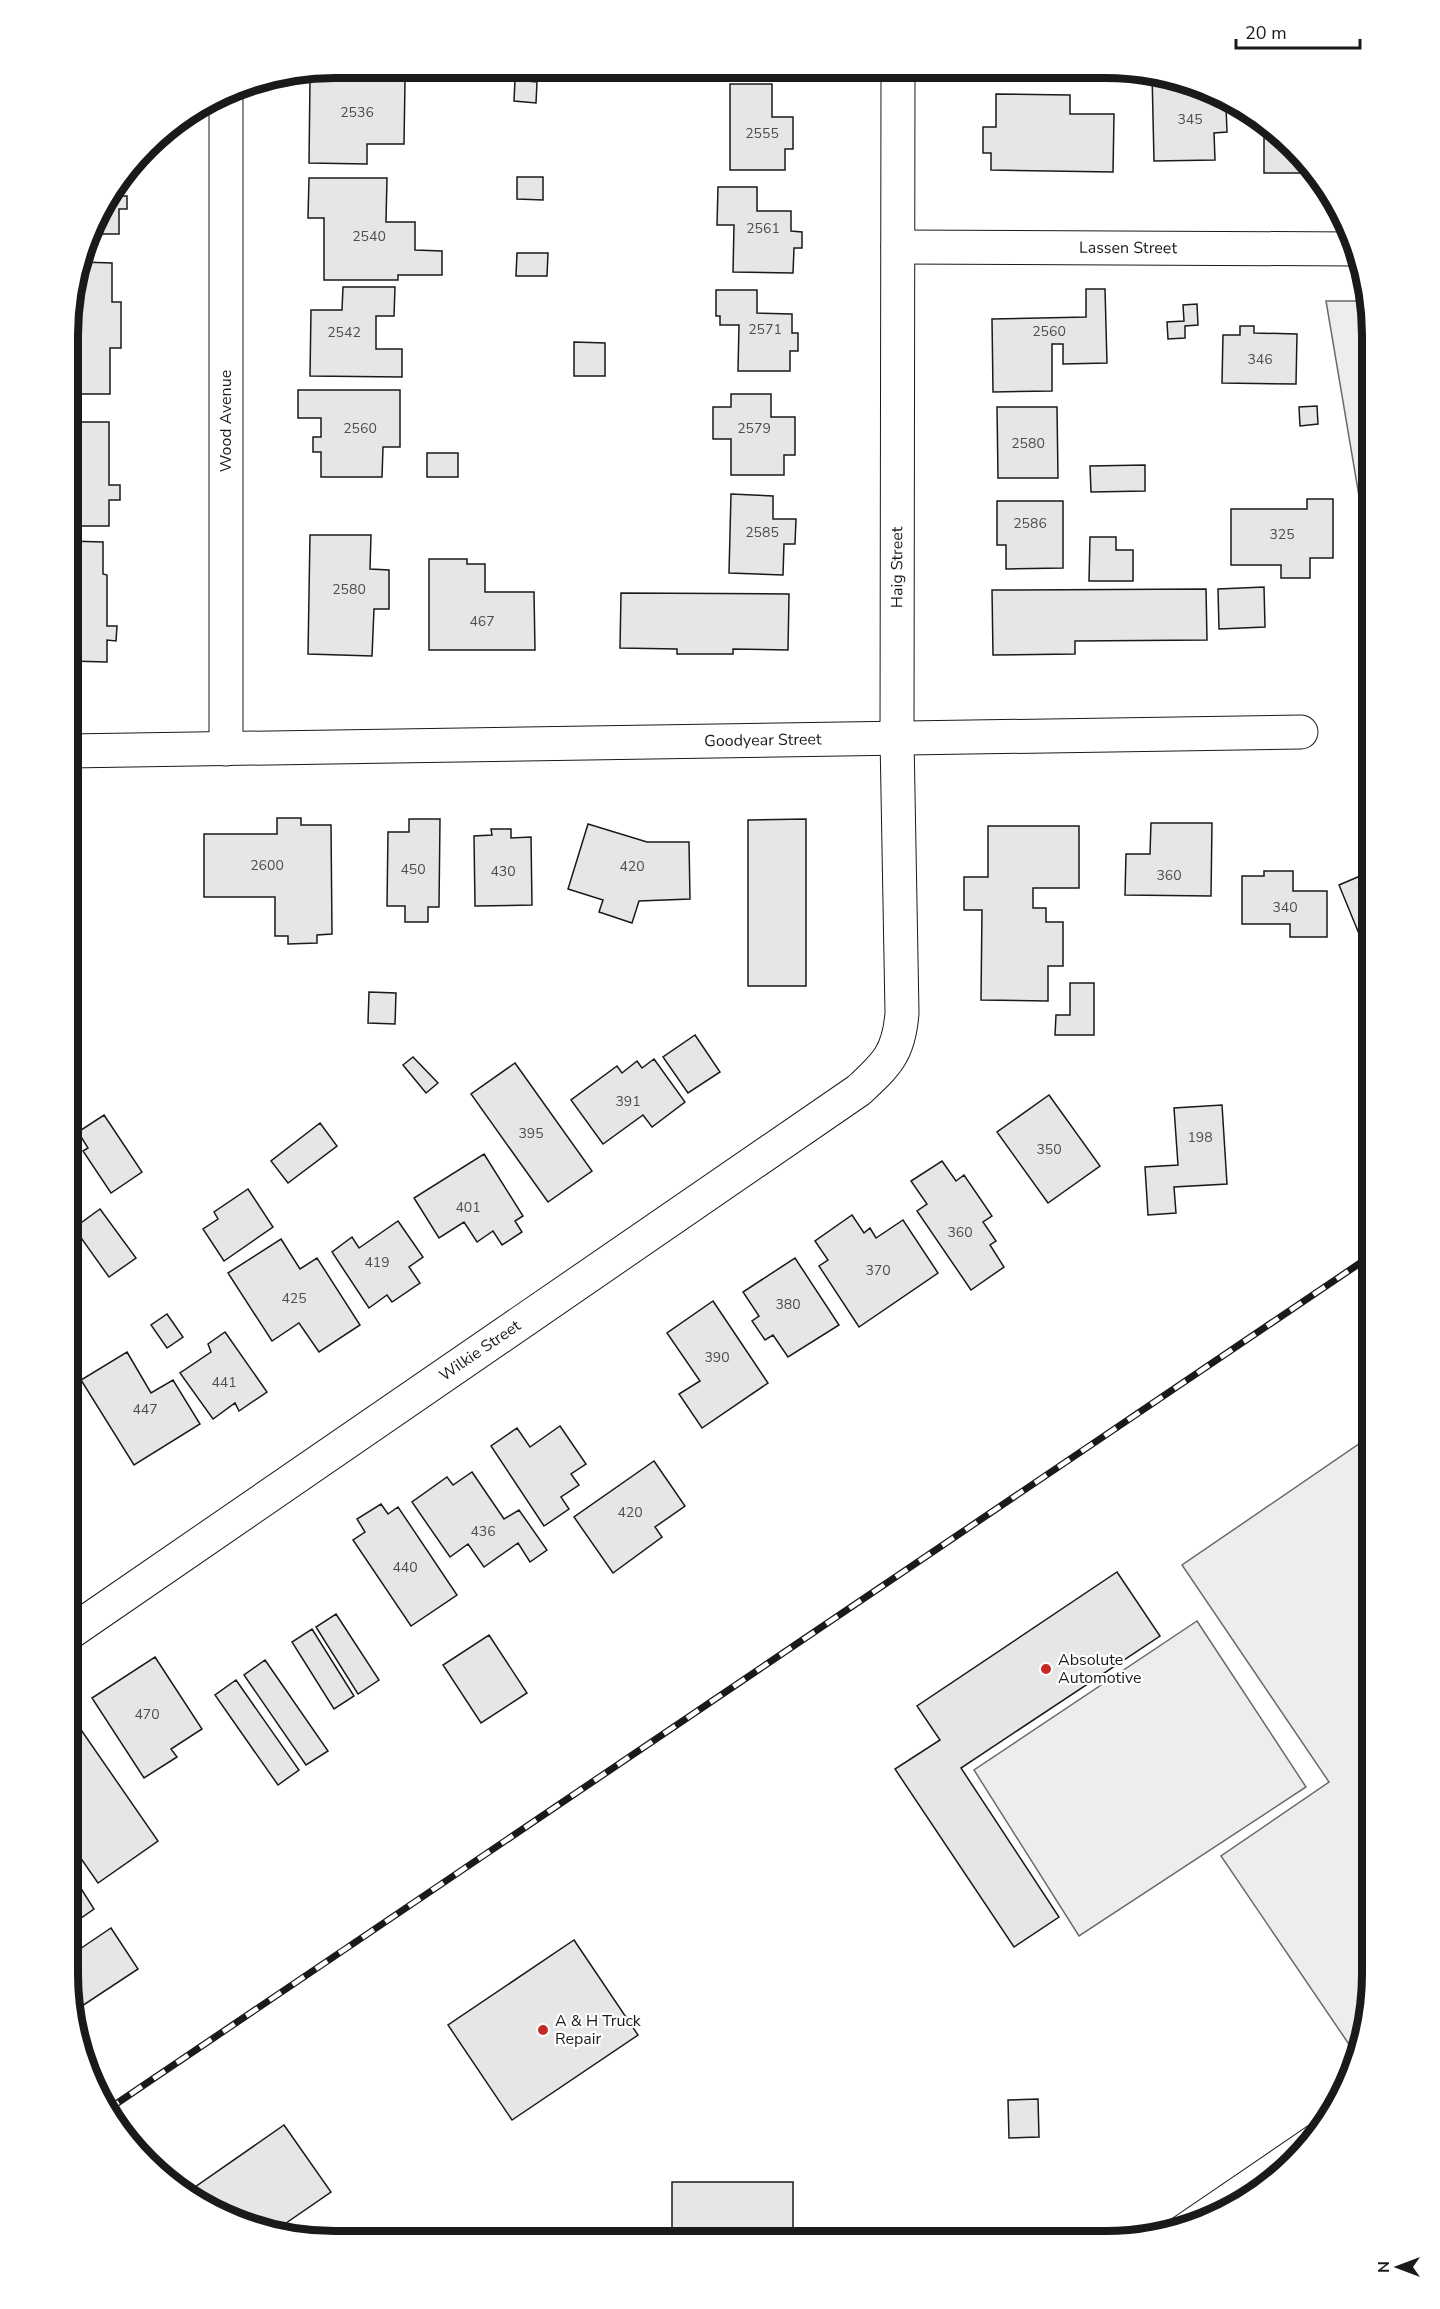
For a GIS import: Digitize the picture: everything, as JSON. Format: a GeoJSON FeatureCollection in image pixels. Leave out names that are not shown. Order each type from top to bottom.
{"type":"FeatureCollection","features":[{"type":"Feature","properties":{"kind":"street","name":"Haig Street"},"geometry":{"type":"LineString","coordinates":[[889,1063],[900,1034],[902,1013],[897,738],[898,78]]}},
{"type":"Feature","properties":{"kind":"street","name":"Wood Avenue"},"geometry":{"type":"LineString","coordinates":[[226,102],[226,749]]}},
{"type":"Feature","properties":{"kind":"street","name":"Lassen Street"},"geometry":{"type":"LineString","coordinates":[[898,247],[1347,249]]}},
{"type":"Feature","properties":{"kind":"street","name":"Goodyear Street"},"geometry":{"type":"LineString","coordinates":[[78,751],[1301,732]]}},
{"type":"Feature","properties":{"kind":"street","name":"Wilkie Street"},"geometry":{"type":"LineString","coordinates":[[78,1627],[859,1090],[889,1063]]}},
{"type":"Feature","properties":{"kind":"lane"},"geometry":{"type":"LineString","coordinates":[[1196,2214],[1298,2144]]}},
{"type":"Feature","properties":{"kind":"shaded area"},"geometry":{"type":"Polygon","coordinates":[[[1326,301],[1360,301],[1362,514],[1326,301]]]}},
{"type":"Feature","properties":{"kind":"shaded area"},"geometry":{"type":"Polygon","coordinates":[[[1362,1442],[1362,1974],[1360,2008],[1351,2047],[1221,1856],[1329,1782],[1182,1565],[1362,1442]]]}},
{"type":"Feature","properties":{"kind":"shaded area"},"geometry":{"type":"Polygon","coordinates":[[[1197,1621],[1306,1787],[1079,1936],[974,1770],[1197,1621]]]}},
{"type":"Feature","properties":{"kind":"building"},"geometry":{"type":"Polygon","coordinates":[[[310,80],[405,81],[404,144],[367,144],[367,164],[309,163],[310,80]]]}},
{"type":"Feature","properties":{"kind":"building"},"geometry":{"type":"Polygon","coordinates":[[[515,80],[537,82],[536,103],[514,101],[515,80]]]}},
{"type":"Feature","properties":{"kind":"building"},"geometry":{"type":"Polygon","coordinates":[[[1152,82],[1188,92],[1216,103],[1216,106],[1226,108],[1227,132],[1214,133],[1215,160],[1154,161],[1152,82]]]}},
{"type":"Feature","properties":{"kind":"building"},"geometry":{"type":"Polygon","coordinates":[[[730,84],[772,84],[772,117],[793,117],[793,149],[785,149],[785,170],[730,170],[730,84]]]}},
{"type":"Feature","properties":{"kind":"building"},"geometry":{"type":"Polygon","coordinates":[[[996,94],[1070,95],[1070,114],[1114,114],[1113,172],[991,170],[991,153],[983,153],[983,127],[996,127],[996,94]]]}},
{"type":"Feature","properties":{"kind":"building"},"geometry":{"type":"Polygon","coordinates":[[[1264,133],[1305,173],[1264,173],[1264,133]]]}},
{"type":"Feature","properties":{"kind":"building"},"geometry":{"type":"Polygon","coordinates":[[[517,177],[543,177],[543,200],[517,199],[517,177]]]}},
{"type":"Feature","properties":{"kind":"building"},"geometry":{"type":"Polygon","coordinates":[[[309,178],[387,178],[386,222],[415,222],[415,250],[442,251],[442,275],[398,275],[398,280],[324,280],[324,218],[308,218],[309,178]]]}},
{"type":"Feature","properties":{"kind":"building"},"geometry":{"type":"Polygon","coordinates":[[[718,187],[757,187],[757,211],[791,211],[791,231],[802,232],[802,248],[794,248],[793,273],[733,272],[734,225],[717,225],[718,187]]]}},
{"type":"Feature","properties":{"kind":"building"},"geometry":{"type":"Polygon","coordinates":[[[118,196],[127,196],[127,209],[119,209],[119,234],[99,234],[118,196]]]}},
{"type":"Feature","properties":{"kind":"building"},"geometry":{"type":"Polygon","coordinates":[[[517,253],[548,253],[547,276],[516,276],[517,253]]]}},
{"type":"Feature","properties":{"kind":"building"},"geometry":{"type":"Polygon","coordinates":[[[89,262],[112,263],[112,302],[121,302],[121,348],[110,348],[110,394],[78,394],[80,301],[89,262]]]}},
{"type":"Feature","properties":{"kind":"building"},"geometry":{"type":"Polygon","coordinates":[[[343,287],[395,287],[394,316],[376,316],[376,349],[402,349],[402,377],[310,376],[311,310],[342,310],[343,287]]]}},
{"type":"Feature","properties":{"kind":"building"},"geometry":{"type":"Polygon","coordinates":[[[1086,289],[1105,289],[1107,363],[1063,364],[1063,344],[1052,344],[1052,391],[993,392],[992,319],[1086,317],[1086,289]]]}},
{"type":"Feature","properties":{"kind":"building"},"geometry":{"type":"Polygon","coordinates":[[[716,290],[757,290],[757,313],[792,314],[792,333],[798,333],[798,351],[790,351],[790,371],[738,371],[739,325],[720,325],[720,316],[716,316],[716,290]]]}},
{"type":"Feature","properties":{"kind":"building"},"geometry":{"type":"Polygon","coordinates":[[[1197,304],[1198,325],[1185,326],[1185,338],[1168,339],[1167,322],[1184,321],[1183,305],[1197,304]]]}},
{"type":"Feature","properties":{"kind":"building"},"geometry":{"type":"Polygon","coordinates":[[[1240,326],[1254,326],[1254,333],[1297,334],[1296,384],[1222,383],[1223,335],[1240,335],[1240,326]]]}},
{"type":"Feature","properties":{"kind":"building"},"geometry":{"type":"Polygon","coordinates":[[[574,342],[605,343],[605,376],[574,376],[574,342]]]}},
{"type":"Feature","properties":{"kind":"building"},"geometry":{"type":"Polygon","coordinates":[[[298,390],[400,390],[400,447],[383,447],[382,477],[321,477],[321,452],[313,452],[313,437],[321,437],[321,418],[298,418],[298,390]]]}},
{"type":"Feature","properties":{"kind":"building"},"geometry":{"type":"Polygon","coordinates":[[[731,394],[771,394],[771,417],[795,417],[795,455],[784,455],[784,475],[731,475],[731,439],[713,439],[713,407],[731,407],[731,394]]]}},
{"type":"Feature","properties":{"kind":"building"},"geometry":{"type":"Polygon","coordinates":[[[1317,406],[1318,424],[1300,426],[1299,407],[1317,406]]]}},
{"type":"Feature","properties":{"kind":"building"},"geometry":{"type":"Polygon","coordinates":[[[997,407],[1057,407],[1058,478],[998,478],[997,407]]]}},
{"type":"Feature","properties":{"kind":"building"},"geometry":{"type":"Polygon","coordinates":[[[78,422],[109,422],[109,485],[120,485],[120,500],[109,500],[109,526],[78,526],[78,422]]]}},
{"type":"Feature","properties":{"kind":"building"},"geometry":{"type":"Polygon","coordinates":[[[427,453],[458,453],[458,477],[427,477],[427,453]]]}},
{"type":"Feature","properties":{"kind":"building"},"geometry":{"type":"Polygon","coordinates":[[[1145,465],[1145,491],[1091,492],[1090,466],[1145,465]]]}},
{"type":"Feature","properties":{"kind":"building"},"geometry":{"type":"Polygon","coordinates":[[[731,494],[773,496],[773,519],[796,519],[795,544],[784,544],[783,575],[729,573],[731,494]]]}},
{"type":"Feature","properties":{"kind":"building"},"geometry":{"type":"Polygon","coordinates":[[[1307,499],[1333,499],[1333,558],[1310,558],[1310,578],[1281,578],[1281,565],[1231,565],[1231,509],[1307,509],[1307,499]]]}},
{"type":"Feature","properties":{"kind":"building"},"geometry":{"type":"Polygon","coordinates":[[[997,501],[1063,501],[1063,568],[1006,569],[1006,545],[997,545],[997,501]]]}},
{"type":"Feature","properties":{"kind":"building"},"geometry":{"type":"Polygon","coordinates":[[[310,535],[371,535],[370,569],[389,570],[389,609],[374,609],[372,656],[308,654],[310,535]]]}},
{"type":"Feature","properties":{"kind":"building"},"geometry":{"type":"Polygon","coordinates":[[[1090,537],[1116,537],[1116,550],[1133,550],[1133,581],[1089,581],[1090,537]]]}},
{"type":"Feature","properties":{"kind":"building"},"geometry":{"type":"Polygon","coordinates":[[[78,541],[103,542],[103,574],[107,575],[107,626],[117,626],[116,641],[107,640],[107,662],[78,661],[78,541]]]}},
{"type":"Feature","properties":{"kind":"building"},"geometry":{"type":"Polygon","coordinates":[[[429,559],[467,559],[467,564],[485,564],[485,592],[534,592],[535,650],[429,650],[429,559]]]}},
{"type":"Feature","properties":{"kind":"building"},"geometry":{"type":"Polygon","coordinates":[[[1264,587],[1265,627],[1219,629],[1218,589],[1264,587]]]}},
{"type":"Feature","properties":{"kind":"building"},"geometry":{"type":"Polygon","coordinates":[[[1206,589],[1207,640],[1075,641],[1075,654],[993,655],[992,590],[1206,589]]]}},
{"type":"Feature","properties":{"kind":"building"},"geometry":{"type":"Polygon","coordinates":[[[621,593],[789,594],[788,650],[733,649],[733,654],[677,654],[677,649],[620,648],[621,593]]]}},
{"type":"Feature","properties":{"kind":"building"},"geometry":{"type":"Polygon","coordinates":[[[277,818],[301,818],[301,825],[331,825],[332,934],[317,935],[317,943],[288,944],[288,936],[275,936],[275,897],[204,897],[204,834],[277,834],[277,818]]]}},
{"type":"Feature","properties":{"kind":"building"},"geometry":{"type":"Polygon","coordinates":[[[409,819],[440,819],[439,907],[428,907],[428,922],[405,922],[405,906],[387,906],[388,832],[409,832],[409,819]]]}},
{"type":"Feature","properties":{"kind":"building"},"geometry":{"type":"Polygon","coordinates":[[[806,819],[806,986],[748,986],[748,820],[806,819]]]}},
{"type":"Feature","properties":{"kind":"building"},"geometry":{"type":"Polygon","coordinates":[[[1151,823],[1212,823],[1211,896],[1125,895],[1126,854],[1150,854],[1151,823]]]}},
{"type":"Feature","properties":{"kind":"building"},"geometry":{"type":"Polygon","coordinates":[[[588,824],[647,842],[689,842],[690,899],[639,901],[632,923],[599,912],[603,900],[568,889],[588,824]]]}},
{"type":"Feature","properties":{"kind":"building"},"geometry":{"type":"Polygon","coordinates":[[[988,826],[1079,826],[1079,888],[1033,888],[1033,908],[1046,908],[1046,922],[1063,922],[1063,966],[1048,966],[1048,1001],[981,1000],[982,910],[964,910],[964,877],[988,877],[988,826]]]}},
{"type":"Feature","properties":{"kind":"building"},"geometry":{"type":"Polygon","coordinates":[[[491,829],[511,829],[511,838],[531,837],[532,905],[475,906],[474,836],[492,835],[491,829]]]}},
{"type":"Feature","properties":{"kind":"building"},"geometry":{"type":"Polygon","coordinates":[[[1264,871],[1293,871],[1293,891],[1327,891],[1327,937],[1290,937],[1290,924],[1242,924],[1242,876],[1264,876],[1264,871]]]}},
{"type":"Feature","properties":{"kind":"building"},"geometry":{"type":"Polygon","coordinates":[[[1362,875],[1362,941],[1339,885],[1362,875]]]}},
{"type":"Feature","properties":{"kind":"building"},"geometry":{"type":"Polygon","coordinates":[[[1070,983],[1094,983],[1094,1035],[1055,1035],[1056,1015],[1070,1015],[1070,983]]]}},
{"type":"Feature","properties":{"kind":"building"},"geometry":{"type":"Polygon","coordinates":[[[369,992],[396,993],[395,1024],[368,1023],[369,992]]]}},
{"type":"Feature","properties":{"kind":"building"},"geometry":{"type":"Polygon","coordinates":[[[695,1035],[720,1072],[688,1093],[663,1057],[695,1035]]]}},
{"type":"Feature","properties":{"kind":"building"},"geometry":{"type":"Polygon","coordinates":[[[413,1057],[438,1083],[426,1093],[403,1065],[413,1057]]]}},
{"type":"Feature","properties":{"kind":"building"},"geometry":{"type":"Polygon","coordinates":[[[654,1059],[685,1102],[652,1127],[643,1115],[603,1144],[571,1100],[617,1066],[622,1073],[637,1061],[642,1068],[654,1059]]]}},
{"type":"Feature","properties":{"kind":"building"},"geometry":{"type":"Polygon","coordinates":[[[515,1063],[592,1171],[548,1202],[471,1094],[515,1063]]]}},
{"type":"Feature","properties":{"kind":"building"},"geometry":{"type":"Polygon","coordinates":[[[1049,1095],[1100,1166],[1048,1203],[997,1132],[1049,1095]]]}},
{"type":"Feature","properties":{"kind":"building"},"geometry":{"type":"Polygon","coordinates":[[[1222,1105],[1227,1184],[1174,1187],[1176,1213],[1148,1215],[1145,1167],[1178,1165],[1174,1108],[1222,1105]]]}},
{"type":"Feature","properties":{"kind":"building"},"geometry":{"type":"Polygon","coordinates":[[[104,1115],[142,1172],[111,1193],[83,1151],[88,1148],[78,1132],[104,1115]]]}},
{"type":"Feature","properties":{"kind":"building"},"geometry":{"type":"Polygon","coordinates":[[[320,1123],[337,1146],[288,1183],[271,1161],[320,1123]]]}},
{"type":"Feature","properties":{"kind":"building"},"geometry":{"type":"Polygon","coordinates":[[[484,1154],[523,1216],[515,1221],[522,1232],[502,1245],[493,1231],[477,1242],[464,1222],[439,1238],[414,1198],[484,1154]]]}},
{"type":"Feature","properties":{"kind":"building"},"geometry":{"type":"Polygon","coordinates":[[[942,1161],[956,1181],[964,1175],[992,1216],[983,1222],[996,1241],[990,1245],[1004,1267],[971,1290],[917,1211],[927,1204],[911,1181],[942,1161]]]}},
{"type":"Feature","properties":{"kind":"building"},"geometry":{"type":"Polygon","coordinates":[[[248,1189],[273,1227],[224,1261],[203,1229],[218,1219],[214,1212],[248,1189]]]}},
{"type":"Feature","properties":{"kind":"building"},"geometry":{"type":"Polygon","coordinates":[[[100,1209],[136,1258],[109,1277],[78,1234],[78,1225],[100,1209]]]}},
{"type":"Feature","properties":{"kind":"building"},"geometry":{"type":"Polygon","coordinates":[[[852,1215],[864,1233],[870,1228],[876,1238],[903,1220],[938,1273],[859,1327],[819,1266],[828,1260],[815,1241],[852,1215]]]}},
{"type":"Feature","properties":{"kind":"building"},"geometry":{"type":"Polygon","coordinates":[[[398,1221],[423,1257],[409,1267],[420,1283],[392,1302],[387,1295],[369,1308],[332,1252],[352,1237],[359,1248],[398,1221]]]}},
{"type":"Feature","properties":{"kind":"building"},"geometry":{"type":"Polygon","coordinates":[[[281,1239],[300,1269],[317,1258],[360,1325],[319,1352],[299,1323],[272,1341],[228,1273],[281,1239]]]}},
{"type":"Feature","properties":{"kind":"building"},"geometry":{"type":"Polygon","coordinates":[[[795,1258],[839,1325],[788,1357],[773,1335],[765,1340],[752,1321],[759,1316],[743,1292],[795,1258]]]}},
{"type":"Feature","properties":{"kind":"building"},"geometry":{"type":"Polygon","coordinates":[[[713,1301],[768,1383],[702,1428],[679,1394],[700,1381],[667,1333],[713,1301]]]}},
{"type":"Feature","properties":{"kind":"building"},"geometry":{"type":"Polygon","coordinates":[[[167,1314],[183,1337],[167,1348],[151,1325],[167,1314]]]}},
{"type":"Feature","properties":{"kind":"building"},"geometry":{"type":"Polygon","coordinates":[[[225,1332],[267,1392],[239,1411],[235,1403],[213,1419],[180,1373],[211,1352],[208,1344],[225,1332]]]}},
{"type":"Feature","properties":{"kind":"building"},"geometry":{"type":"Polygon","coordinates":[[[127,1352],[151,1393],[173,1380],[200,1424],[134,1465],[81,1380],[127,1352]]]}},
{"type":"Feature","properties":{"kind":"building"},"geometry":{"type":"Polygon","coordinates":[[[560,1426],[586,1464],[571,1474],[579,1485],[561,1497],[569,1509],[544,1526],[491,1446],[517,1428],[530,1447],[560,1426]]]}},
{"type":"Feature","properties":{"kind":"building"},"geometry":{"type":"Polygon","coordinates":[[[654,1461],[685,1506],[655,1527],[662,1537],[613,1573],[574,1517],[654,1461]]]}},
{"type":"Feature","properties":{"kind":"building"},"geometry":{"type":"Polygon","coordinates":[[[472,1472],[504,1519],[519,1510],[547,1550],[530,1562],[518,1543],[484,1567],[468,1544],[450,1557],[412,1502],[447,1477],[453,1485],[472,1472]]]}},
{"type":"Feature","properties":{"kind":"building"},"geometry":{"type":"Polygon","coordinates":[[[381,1504],[388,1514],[398,1507],[457,1595],[411,1626],[353,1540],[365,1532],[357,1519],[381,1504]]]}},
{"type":"Feature","properties":{"kind":"building"},"geometry":{"type":"Polygon","coordinates":[[[1117,1572],[1160,1636],[961,1768],[1059,1917],[1014,1947],[895,1769],[940,1740],[917,1706],[1117,1572]]]}},
{"type":"Feature","properties":{"kind":"building"},"geometry":{"type":"Polygon","coordinates":[[[336,1614],[379,1680],[358,1694],[316,1627],[336,1614]]]}},
{"type":"Feature","properties":{"kind":"building"},"geometry":{"type":"Polygon","coordinates":[[[312,1629],[354,1696],[334,1709],[292,1642],[312,1629]]]}},
{"type":"Feature","properties":{"kind":"building"},"geometry":{"type":"Polygon","coordinates":[[[489,1635],[527,1693],[481,1723],[443,1665],[489,1635]]]}},
{"type":"Feature","properties":{"kind":"building"},"geometry":{"type":"Polygon","coordinates":[[[155,1657],[202,1729],[171,1749],[177,1757],[144,1778],[92,1698],[155,1657]]]}},
{"type":"Feature","properties":{"kind":"building"},"geometry":{"type":"Polygon","coordinates":[[[265,1660],[328,1751],[306,1765],[244,1675],[265,1660]]]}},
{"type":"Feature","properties":{"kind":"building"},"geometry":{"type":"Polygon","coordinates":[[[236,1680],[299,1770],[278,1785],[215,1695],[236,1680]]]}},
{"type":"Feature","properties":{"kind":"building"},"geometry":{"type":"Polygon","coordinates":[[[78,1725],[158,1841],[98,1883],[78,1854],[78,1725]]]}},
{"type":"Feature","properties":{"kind":"building"},"geometry":{"type":"Polygon","coordinates":[[[78,1884],[94,1909],[78,1920],[78,1884]]]}},
{"type":"Feature","properties":{"kind":"building"},"geometry":{"type":"Polygon","coordinates":[[[111,1928],[138,1969],[80,2007],[78,1950],[111,1928]]]}},
{"type":"Feature","properties":{"kind":"building","name":"A & H Truck Repair"},"geometry":{"type":"Polygon","coordinates":[[[574,1940],[638,2035],[512,2120],[448,2025],[574,1940]]]}},
{"type":"Feature","properties":{"kind":"building"},"geometry":{"type":"Polygon","coordinates":[[[1038,2099],[1039,2137],[1009,2138],[1008,2100],[1038,2099]]]}},
{"type":"Feature","properties":{"kind":"building"},"geometry":{"type":"Polygon","coordinates":[[[284,2125],[331,2192],[283,2225],[221,2205],[193,2189],[284,2125]]]}},
{"type":"Feature","properties":{"kind":"building"},"geometry":{"type":"Polygon","coordinates":[[[672,2182],[793,2182],[793,2231],[672,2231],[672,2182]]]}},
{"type":"Feature","properties":{"kind":"railway"},"geometry":{"type":"LineString","coordinates":[[114,2106],[1362,1262]]}},
{"type":"Feature","properties":{"kind":"place","name":"Absolute Automotive"},"geometry":{"type":"Point","coordinates":[1046,1669]}},
{"type":"Feature","properties":{"kind":"place","name":"A & H Truck Repair"},"geometry":{"type":"Point","coordinates":[543,2030]}}]}
